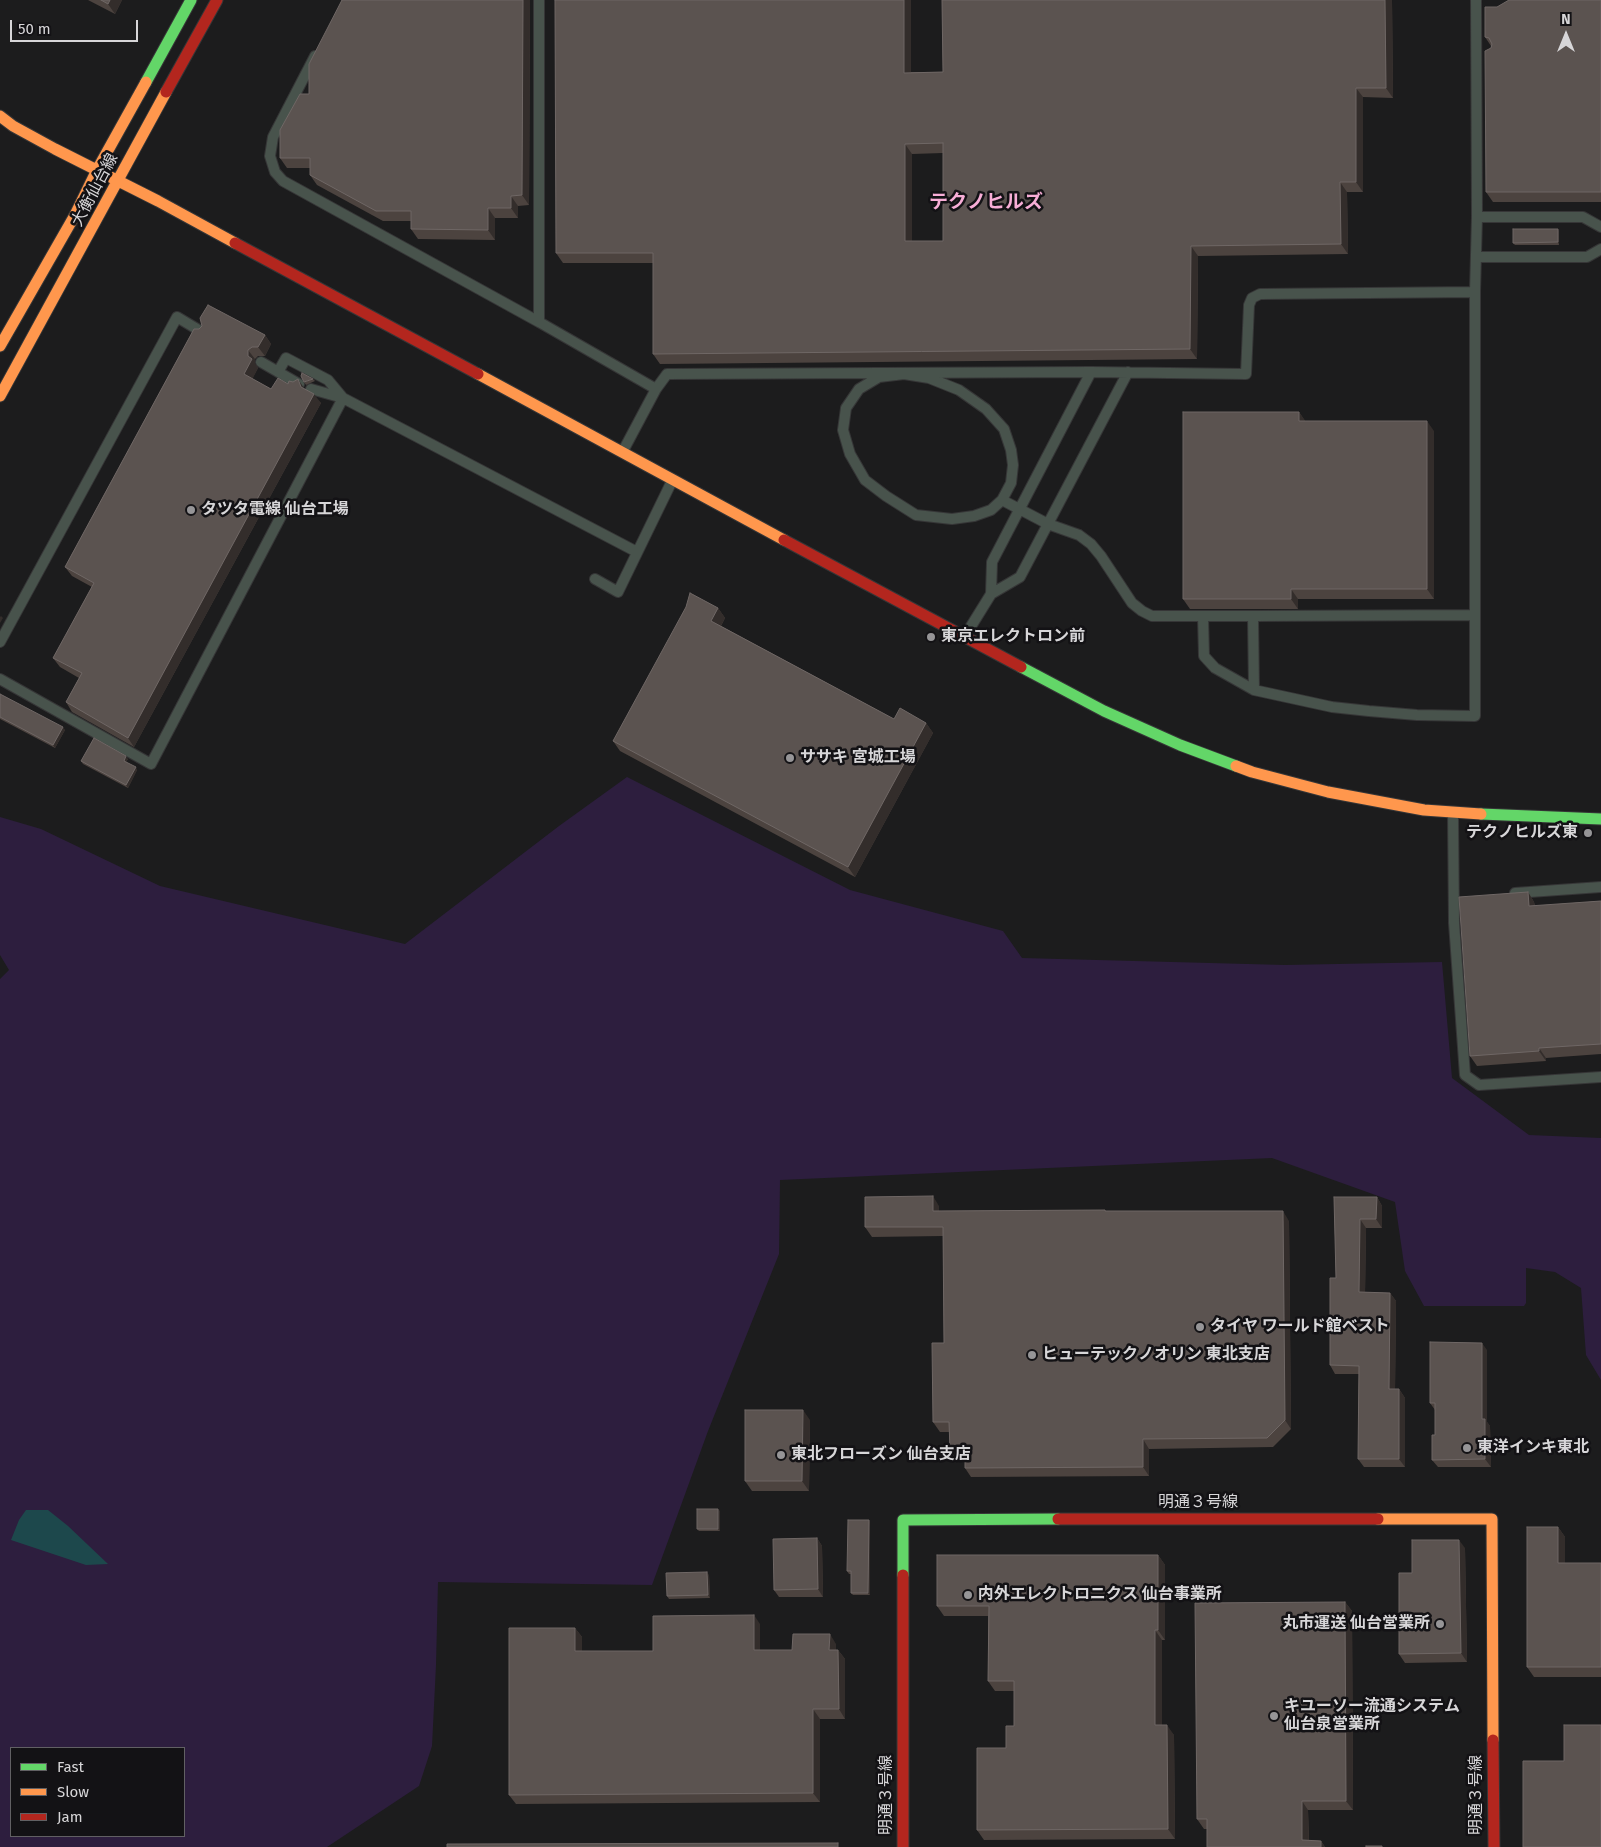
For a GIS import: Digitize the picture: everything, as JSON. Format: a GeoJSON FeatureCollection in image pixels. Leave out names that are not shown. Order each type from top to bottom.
{"type":"FeatureCollection","features":[{"type":"Feature","properties":{"kind":"street","name":"大衡仙台線"},"geometry":{"type":"LineString","coordinates":[[0,346],[75,215],[97,170],[191,0]]}},
{"type":"Feature","properties":{"kind":"street","name":"大衡仙台線"},"geometry":{"type":"LineString","coordinates":[[0,396],[217,0]]}},
{"type":"Feature","properties":{"kind":"street"},"geometry":{"type":"LineString","coordinates":[[0,116],[13,126],[54,149],[118,181],[1104,712],[1180,745],[1252,772],[1328,792],[1424,810],[1511,816],[1601,819]]}},
{"type":"Feature","properties":{"kind":"street","name":"明通３号線"},"geometry":{"type":"LineString","coordinates":[[903,1847],[903,1520],[1199,1519],[1492,1519],[1494,1847]]}},
{"type":"Feature","properties":{"kind":"lane"},"geometry":{"type":"LineString","coordinates":[[539,0],[539,322]]}},
{"type":"Feature","properties":{"kind":"lane"},"geometry":{"type":"LineString","coordinates":[[1203,616],[1204,656],[1215,668],[1254,690],[1334,707],[1369,712],[1417,716],[1475,716],[1475,292],[1480,54],[1476,0]]}},
{"type":"Feature","properties":{"kind":"lane"},"geometry":{"type":"LineString","coordinates":[[322,43],[273,137],[270,156],[275,172],[283,181],[539,322],[656,389]]}},
{"type":"Feature","properties":{"kind":"lane"},"geometry":{"type":"LineString","coordinates":[[1477,218],[1583,217],[1601,227]]}},
{"type":"Feature","properties":{"kind":"lane"},"geometry":{"type":"LineString","coordinates":[[1476,257],[1587,257],[1601,249]]}},
{"type":"Feature","properties":{"kind":"lane"},"geometry":{"type":"LineString","coordinates":[[622,452],[656,389],[667,374],[1091,372],[1246,374],[1248,305],[1252,298],[1260,294],[1475,292]]}},
{"type":"Feature","properties":{"kind":"lane"},"geometry":{"type":"LineString","coordinates":[[0,642],[177,317],[202,332]]}},
{"type":"Feature","properties":{"kind":"lane"},"geometry":{"type":"LineString","coordinates":[[278,372],[286,358],[328,380],[343,398]]}},
{"type":"Feature","properties":{"kind":"lane"},"geometry":{"type":"LineString","coordinates":[[261,362],[299,384]]}},
{"type":"Feature","properties":{"kind":"lane"},"geometry":{"type":"LineString","coordinates":[[991,594],[992,562],[1091,372]]}},
{"type":"Feature","properties":{"kind":"lane"},"geometry":{"type":"LineString","coordinates":[[964,637],[991,594],[1020,577],[1128,372]]}},
{"type":"Feature","properties":{"kind":"lane"},"geometry":{"type":"LineString","coordinates":[[904,374],[929,378],[959,390],[986,410],[1004,428],[1011,450],[1013,465],[1011,482],[1002,500],[991,510],[974,516],[952,519],[916,515],[865,480],[850,454],[842,430],[846,408],[859,389],[879,377],[904,374]]}},
{"type":"Feature","properties":{"kind":"lane"},"geometry":{"type":"LineString","coordinates":[[311,389],[343,398],[637,552]]}},
{"type":"Feature","properties":{"kind":"lane"},"geometry":{"type":"LineString","coordinates":[[0,679],[151,764],[343,398]]}},
{"type":"Feature","properties":{"kind":"lane"},"geometry":{"type":"LineString","coordinates":[[595,579],[618,592],[672,480]]}},
{"type":"Feature","properties":{"kind":"lane"},"geometry":{"type":"LineString","coordinates":[[1002,500],[1048,524],[1079,535],[1091,544],[1132,603],[1152,616],[1475,615]]}},
{"type":"Feature","properties":{"kind":"lane"},"geometry":{"type":"LineString","coordinates":[[1254,616],[1254,690]]}},
{"type":"Feature","properties":{"kind":"lane"},"geometry":{"type":"LineString","coordinates":[[1453,812],[1459,898],[1454,923],[1465,1075],[1479,1085],[1601,1077]]}},
{"type":"Feature","properties":{"kind":"lane"},"geometry":{"type":"LineString","coordinates":[[1503,894],[1601,887]]}},
{"type":"Feature","properties":{"kind":"shaded area"},"geometry":{"type":"Polygon","coordinates":[[[627,777],[850,890],[1003,931],[1022,958],[1285,965],[1442,962],[1452,1078],[1529,1135],[1601,1138],[1601,1380],[1586,1355],[1581,1288],[1555,1272],[1526,1268],[1526,1303],[1524,1306],[1424,1306],[1405,1271],[1395,1202],[1272,1158],[780,1180],[779,1254],[708,1431],[652,1585],[438,1582],[432,1746],[419,1786],[327,1847],[0,1847],[0,979],[9,970],[0,955],[0,817],[41,829],[160,886],[405,944],[559,826],[627,777]]]}},
{"type":"Feature","properties":{"kind":"water"},"geometry":{"type":"Polygon","coordinates":[[[26,1510],[48,1510],[108,1564],[86,1565],[11,1540],[19,1520],[26,1510]]]}},
{"type":"Feature","properties":{"kind":"building"},"geometry":{"type":"Polygon","coordinates":[[[101,0],[110,0],[108,4],[101,0]]]}},
{"type":"Feature","properties":{"kind":"building"},"geometry":{"type":"Polygon","coordinates":[[[342,0],[523,0],[522,195],[511,196],[511,208],[488,208],[488,230],[411,229],[411,211],[376,211],[310,175],[310,158],[280,158],[280,130],[300,94],[309,94],[309,64],[342,0]]]}},
{"type":"Feature","properties":{"kind":"building"},"geometry":{"type":"Polygon","coordinates":[[[555,0],[904,0],[904,73],[943,72],[942,0],[1385,0],[1386,88],[1356,88],[1356,182],[1340,182],[1341,244],[1191,246],[1190,349],[653,354],[653,253],[556,253],[555,0]],[[943,143],[905,144],[905,241],[943,241],[943,143]]]}},
{"type":"Feature","properties":{"kind":"building"},"geometry":{"type":"Polygon","coordinates":[[[1509,0],[1601,0],[1601,192],[1486,192],[1485,51],[1491,48],[1492,44],[1489,38],[1485,37],[1485,7],[1497,7],[1509,0]]]}},
{"type":"Feature","properties":{"kind":"building"},"geometry":{"type":"Polygon","coordinates":[[[1513,229],[1558,229],[1558,242],[1513,243],[1513,229]]]}},
{"type":"Feature","properties":{"kind":"building"},"geometry":{"type":"Polygon","coordinates":[[[208,305],[265,335],[258,347],[252,347],[248,350],[248,356],[252,359],[244,374],[271,389],[278,378],[288,384],[289,381],[293,382],[298,379],[301,387],[314,394],[128,738],[66,702],[82,673],[53,658],[94,583],[65,567],[194,329],[199,329],[202,326],[200,318],[208,305]]]}},
{"type":"Feature","properties":{"kind":"building"},"geometry":{"type":"Polygon","coordinates":[[[302,373],[313,379],[304,382],[301,376],[302,373]]]}},
{"type":"Feature","properties":{"kind":"building"},"geometry":{"type":"Polygon","coordinates":[[[1183,412],[1299,412],[1299,421],[1427,421],[1427,589],[1291,589],[1291,599],[1183,599],[1183,412]]]}},
{"type":"Feature","properties":{"kind":"building"},"geometry":{"type":"Polygon","coordinates":[[[690,593],[718,608],[711,621],[894,719],[900,708],[926,723],[848,867],[613,741],[686,607],[690,593]]]}},
{"type":"Feature","properties":{"kind":"building"},"geometry":{"type":"Polygon","coordinates":[[[0,694],[63,727],[53,745],[0,717],[0,694]]]}},
{"type":"Feature","properties":{"kind":"building"},"geometry":{"type":"Polygon","coordinates":[[[94,738],[126,756],[124,761],[136,767],[126,785],[81,761],[94,738]]]}},
{"type":"Feature","properties":{"kind":"building"},"geometry":{"type":"Polygon","coordinates":[[[1528,892],[1529,906],[1601,901],[1601,1044],[1539,1048],[1539,1051],[1470,1056],[1459,897],[1528,892]]]}},
{"type":"Feature","properties":{"kind":"building"},"geometry":{"type":"Polygon","coordinates":[[[933,1196],[933,1211],[1283,1211],[1285,1420],[1267,1438],[1143,1439],[1143,1467],[965,1468],[965,1450],[950,1450],[949,1422],[933,1422],[932,1343],[944,1343],[943,1227],[865,1227],[865,1197],[933,1196]]]}},
{"type":"Feature","properties":{"kind":"building"},"geometry":{"type":"Polygon","coordinates":[[[1334,1197],[1377,1197],[1376,1219],[1360,1219],[1359,1292],[1390,1293],[1389,1389],[1399,1389],[1399,1459],[1358,1459],[1359,1366],[1330,1365],[1330,1278],[1336,1278],[1334,1197]]]}},
{"type":"Feature","properties":{"kind":"building"},"geometry":{"type":"Polygon","coordinates":[[[1430,1342],[1482,1343],[1482,1419],[1485,1419],[1485,1459],[1432,1460],[1432,1435],[1435,1435],[1435,1403],[1430,1403],[1430,1342]]]}},
{"type":"Feature","properties":{"kind":"building"},"geometry":{"type":"Polygon","coordinates":[[[745,1410],[803,1410],[802,1481],[745,1481],[745,1410]]]}},
{"type":"Feature","properties":{"kind":"building"},"geometry":{"type":"Polygon","coordinates":[[[697,1509],[718,1509],[718,1529],[697,1529],[697,1509]]]}},
{"type":"Feature","properties":{"kind":"building"},"geometry":{"type":"Polygon","coordinates":[[[848,1520],[869,1520],[868,1593],[851,1593],[851,1571],[847,1571],[848,1520]]]}},
{"type":"Feature","properties":{"kind":"building"},"geometry":{"type":"Polygon","coordinates":[[[1527,1527],[1558,1527],[1558,1563],[1601,1563],[1601,1667],[1527,1667],[1527,1527]]]}},
{"type":"Feature","properties":{"kind":"building"},"geometry":{"type":"Polygon","coordinates":[[[817,1538],[818,1589],[774,1590],[773,1539],[817,1538]]]}},
{"type":"Feature","properties":{"kind":"building"},"geometry":{"type":"Polygon","coordinates":[[[1412,1540],[1459,1540],[1461,1653],[1399,1654],[1399,1573],[1412,1573],[1412,1540]]]}},
{"type":"Feature","properties":{"kind":"building"},"geometry":{"type":"Polygon","coordinates":[[[937,1555],[1158,1555],[1158,1630],[1155,1630],[1155,1725],[1167,1725],[1168,1829],[977,1830],[977,1748],[1006,1748],[1006,1726],[1014,1726],[1014,1681],[988,1681],[989,1606],[937,1606],[937,1555]]]}},
{"type":"Feature","properties":{"kind":"building"},"geometry":{"type":"Polygon","coordinates":[[[707,1572],[708,1595],[667,1596],[666,1573],[707,1572]]]}},
{"type":"Feature","properties":{"kind":"building"},"geometry":{"type":"Polygon","coordinates":[[[1345,1602],[1346,1801],[1302,1801],[1302,1840],[1321,1841],[1321,1847],[1207,1847],[1207,1819],[1197,1819],[1195,1603],[1345,1602]]]}},
{"type":"Feature","properties":{"kind":"building"},"geometry":{"type":"Polygon","coordinates":[[[754,1615],[754,1650],[792,1650],[793,1634],[830,1634],[829,1650],[838,1650],[839,1709],[813,1709],[813,1793],[509,1795],[509,1628],[575,1628],[575,1651],[653,1651],[653,1616],[754,1615]]]}},
{"type":"Feature","properties":{"kind":"building"},"geometry":{"type":"Polygon","coordinates":[[[1564,1725],[1601,1725],[1601,1847],[1523,1847],[1523,1761],[1564,1761],[1564,1725]]]}},
{"type":"Feature","properties":{"kind":"building"},"geometry":{"type":"Polygon","coordinates":[[[838,1843],[838,1847],[447,1847],[447,1844],[838,1843]]]}},
{"type":"Feature","properties":{"kind":"building"},"geometry":{"type":"Polygon","coordinates":[[[1382,1846],[1382,1847],[1366,1847],[1382,1846]]]}},
{"type":"Feature","properties":{"kind":"traffic: fast"},"geometry":{"type":"LineString","coordinates":[[146,82],[191,0]]}},
{"type":"Feature","properties":{"kind":"traffic: fast"},"geometry":{"type":"LineString","coordinates":[[1021,667],[1104,711],[1180,745],[1236,766]]}},
{"type":"Feature","properties":{"kind":"traffic: fast"},"geometry":{"type":"LineString","coordinates":[[1481,814],[1601,819]]}},
{"type":"Feature","properties":{"kind":"traffic: fast"},"geometry":{"type":"LineString","coordinates":[[903,1575],[903,1520],[1058,1519]]}},
{"type":"Feature","properties":{"kind":"traffic: slow"},"geometry":{"type":"LineString","coordinates":[[0,346],[75,215],[97,170],[146,82]]}},
{"type":"Feature","properties":{"kind":"traffic: slow"},"geometry":{"type":"LineString","coordinates":[[0,396],[166,92]]}},
{"type":"Feature","properties":{"kind":"traffic: slow"},"geometry":{"type":"LineString","coordinates":[[0,116],[13,126],[55,149],[158,201],[235,243]]}},
{"type":"Feature","properties":{"kind":"traffic: slow"},"geometry":{"type":"LineString","coordinates":[[478,374],[784,540]]}},
{"type":"Feature","properties":{"kind":"traffic: slow"},"geometry":{"type":"LineString","coordinates":[[1236,766],[1328,792],[1424,810],[1481,814]]}},
{"type":"Feature","properties":{"kind":"traffic: slow"},"geometry":{"type":"LineString","coordinates":[[1378,1519],[1492,1519],[1493,1740]]}},
{"type":"Feature","properties":{"kind":"traffic: jam"},"geometry":{"type":"LineString","coordinates":[[166,92],[217,0]]}},
{"type":"Feature","properties":{"kind":"traffic: jam"},"geometry":{"type":"LineString","coordinates":[[235,243],[478,374]]}},
{"type":"Feature","properties":{"kind":"traffic: jam"},"geometry":{"type":"LineString","coordinates":[[784,540],[1021,667]]}},
{"type":"Feature","properties":{"kind":"traffic: jam"},"geometry":{"type":"LineString","coordinates":[[1058,1519],[1378,1519]]}},
{"type":"Feature","properties":{"kind":"traffic: jam"},"geometry":{"type":"LineString","coordinates":[[903,1575],[903,1847]]}},
{"type":"Feature","properties":{"kind":"traffic: jam"},"geometry":{"type":"LineString","coordinates":[[1493,1740],[1494,1847]]}},
{"type":"Feature","properties":{"kind":"place","name":"タツタ電線 仙台工場"},"geometry":{"type":"Point","coordinates":[191,510]}},
{"type":"Feature","properties":{"kind":"place","name":"東京エレクトロン前"},"geometry":{"type":"Point","coordinates":[931,637]}},
{"type":"Feature","properties":{"kind":"place","name":"ササキ 宮城工場"},"geometry":{"type":"Point","coordinates":[790,758]}},
{"type":"Feature","properties":{"kind":"place","name":"テクノヒルズ東"},"geometry":{"type":"Point","coordinates":[1588,833]}},
{"type":"Feature","properties":{"kind":"place","name":"タイヤ ワールド館ベスト"},"geometry":{"type":"Point","coordinates":[1200,1327]}},
{"type":"Feature","properties":{"kind":"place","name":"ヒューテックノオリン 東北支店"},"geometry":{"type":"Point","coordinates":[1032,1355]}},
{"type":"Feature","properties":{"kind":"place","name":"東洋インキ東北"},"geometry":{"type":"Point","coordinates":[1467,1448]}},
{"type":"Feature","properties":{"kind":"place","name":"東北フローズン 仙台支店"},"geometry":{"type":"Point","coordinates":[781,1455]}},
{"type":"Feature","properties":{"kind":"place","name":"内外エレクトロニクス 仙台事業所"},"geometry":{"type":"Point","coordinates":[968,1595]}},
{"type":"Feature","properties":{"kind":"place","name":"丸市運送 仙台営業所"},"geometry":{"type":"Point","coordinates":[1440,1624]}},
{"type":"Feature","properties":{"kind":"place","name":"キユーソー流通システム 仙台泉営業所"},"geometry":{"type":"Point","coordinates":[1274,1716]}},
{"type":"Feature","properties":{"kind":"district","name":"テクノヒルズ"},"geometry":{"type":"Point","coordinates":[986,203]}}]}
